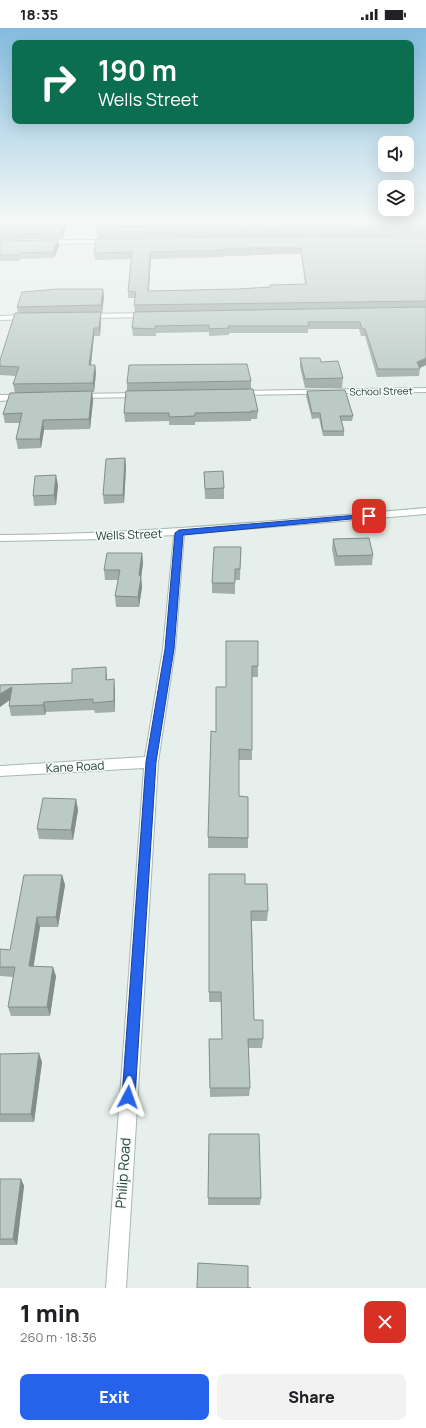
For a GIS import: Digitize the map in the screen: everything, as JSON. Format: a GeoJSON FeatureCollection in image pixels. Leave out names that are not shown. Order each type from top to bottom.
{"type":"FeatureCollection","features":[{"type":"Feature","properties":{"kind":"street"},"geometry":{"type":"LineString","coordinates":[[79,316],[158,315]]}},
{"type":"Feature","properties":{"kind":"street"},"geometry":{"type":"LineString","coordinates":[[0,318],[39,317]]}},
{"type":"Feature","properties":{"kind":"street","name":"School Street"},"geometry":{"type":"LineString","coordinates":[[229,394],[426,390]]}},
{"type":"Feature","properties":{"kind":"street"},"geometry":{"type":"LineString","coordinates":[[71,396],[150,395]]}},
{"type":"Feature","properties":{"kind":"street"},"geometry":{"type":"LineString","coordinates":[[0,398],[32,397]]}},
{"type":"Feature","properties":{"kind":"street","name":"Wells Street"},"geometry":{"type":"LineString","coordinates":[[0,538],[46,538],[179,533],[426,511]]}},
{"type":"Feature","properties":{"kind":"street","name":"Philip Road"},"geometry":{"type":"LineString","coordinates":[[116,1288],[151,762],[169,649],[179,533]]}},
{"type":"Feature","properties":{"kind":"street","name":"Kane Road"},"geometry":{"type":"LineString","coordinates":[[0,770],[151,762]]}},
{"type":"Feature","properties":{"kind":"building"},"geometry":{"type":"Polygon","coordinates":[[[129,277],[149,277],[148,291],[237,289],[271,287],[270,285],[306,284],[305,277],[426,277],[426,301],[134,305],[136,292],[128,291],[129,277]]]}},
{"type":"Feature","properties":{"kind":"building"},"geometry":{"type":"Polygon","coordinates":[[[57,289],[103,289],[101,305],[17,307],[22,292],[57,289]]]}},
{"type":"Feature","properties":{"kind":"building"},"geometry":{"type":"Polygon","coordinates":[[[426,307],[426,358],[417,362],[420,369],[378,369],[365,329],[362,329],[360,322],[308,322],[309,326],[228,326],[229,328],[209,329],[209,325],[155,326],[155,329],[132,328],[134,312],[426,307]]]}},
{"type":"Feature","properties":{"kind":"building"},"geometry":{"type":"Polygon","coordinates":[[[101,312],[99,328],[94,328],[89,365],[95,365],[93,383],[13,384],[19,367],[0,366],[0,360],[15,313],[101,312]]]}},
{"type":"Feature","properties":{"kind":"building"},"geometry":{"type":"Polygon","coordinates":[[[300,358],[320,358],[321,362],[338,361],[343,378],[305,379],[300,358]]]}},
{"type":"Feature","properties":{"kind":"building"},"geometry":{"type":"Polygon","coordinates":[[[247,364],[251,381],[127,383],[129,365],[247,364]]]}},
{"type":"Feature","properties":{"kind":"building"},"geometry":{"type":"Polygon","coordinates":[[[253,389],[258,411],[195,413],[195,416],[169,417],[169,413],[124,413],[126,391],[253,389]]]}},
{"type":"Feature","properties":{"kind":"building"},"geometry":{"type":"Polygon","coordinates":[[[345,390],[353,416],[340,416],[344,431],[323,431],[320,413],[312,413],[307,391],[345,390]]]}},
{"type":"Feature","properties":{"kind":"building"},"geometry":{"type":"Polygon","coordinates":[[[92,391],[89,419],[43,420],[40,439],[16,439],[22,413],[3,414],[10,393],[92,391]]]}},
{"type":"Feature","properties":{"kind":"building"},"geometry":{"type":"Polygon","coordinates":[[[125,458],[123,495],[103,495],[106,459],[125,458]]]}},
{"type":"Feature","properties":{"kind":"building"},"geometry":{"type":"Polygon","coordinates":[[[223,471],[224,488],[205,489],[204,472],[223,471]]]}},
{"type":"Feature","properties":{"kind":"building"},"geometry":{"type":"Polygon","coordinates":[[[56,475],[54,495],[33,496],[35,476],[56,475]]]}},
{"type":"Feature","properties":{"kind":"building"},"geometry":{"type":"Polygon","coordinates":[[[369,538],[373,555],[337,556],[333,539],[369,538]]]}},
{"type":"Feature","properties":{"kind":"building"},"geometry":{"type":"Polygon","coordinates":[[[214,547],[241,547],[240,569],[235,569],[235,583],[212,583],[214,547]]]}},
{"type":"Feature","properties":{"kind":"building"},"geometry":{"type":"Polygon","coordinates":[[[107,553],[142,553],[138,597],[115,596],[120,570],[104,570],[107,553]]]}},
{"type":"Feature","properties":{"kind":"building"},"geometry":{"type":"Polygon","coordinates":[[[226,641],[258,641],[258,666],[252,666],[252,750],[239,749],[239,796],[248,797],[248,838],[208,837],[211,731],[216,732],[216,687],[226,687],[226,641]]]}},
{"type":"Feature","properties":{"kind":"building"},"geometry":{"type":"Polygon","coordinates":[[[106,667],[106,680],[114,679],[114,701],[93,703],[93,699],[44,702],[43,705],[9,706],[12,687],[0,694],[0,685],[72,683],[72,669],[106,667]]]}},
{"type":"Feature","properties":{"kind":"building"},"geometry":{"type":"Polygon","coordinates":[[[43,798],[76,799],[71,830],[37,829],[43,798]]]}},
{"type":"Feature","properties":{"kind":"building"},"geometry":{"type":"Polygon","coordinates":[[[209,874],[245,874],[245,884],[267,884],[268,911],[251,911],[254,1020],[263,1020],[263,1039],[248,1039],[250,1088],[210,1088],[209,1039],[222,1039],[221,992],[209,992],[209,874]]]}},
{"type":"Feature","properties":{"kind":"building"},"geometry":{"type":"Polygon","coordinates":[[[24,875],[62,875],[56,917],[37,917],[29,966],[53,967],[47,1007],[8,1007],[15,967],[0,967],[0,949],[10,950],[24,875]]]}},
{"type":"Feature","properties":{"kind":"building"},"geometry":{"type":"Polygon","coordinates":[[[39,1053],[31,1114],[0,1114],[0,1054],[39,1053]]]}},
{"type":"Feature","properties":{"kind":"building"},"geometry":{"type":"Polygon","coordinates":[[[209,1134],[259,1134],[261,1198],[208,1198],[209,1134]]]}},
{"type":"Feature","properties":{"kind":"building"},"geometry":{"type":"Polygon","coordinates":[[[0,1179],[21,1179],[13,1239],[0,1239],[0,1179]]]}},
{"type":"Feature","properties":{"kind":"building"},"geometry":{"type":"Polygon","coordinates":[[[198,1263],[248,1266],[248,1288],[197,1288],[198,1263]]]}},
{"type":"Feature","properties":{"kind":"route"},"geometry":{"type":"LineString","coordinates":[[128,1097],[151,762],[169,649],[179,533],[369,516]]}}]}
